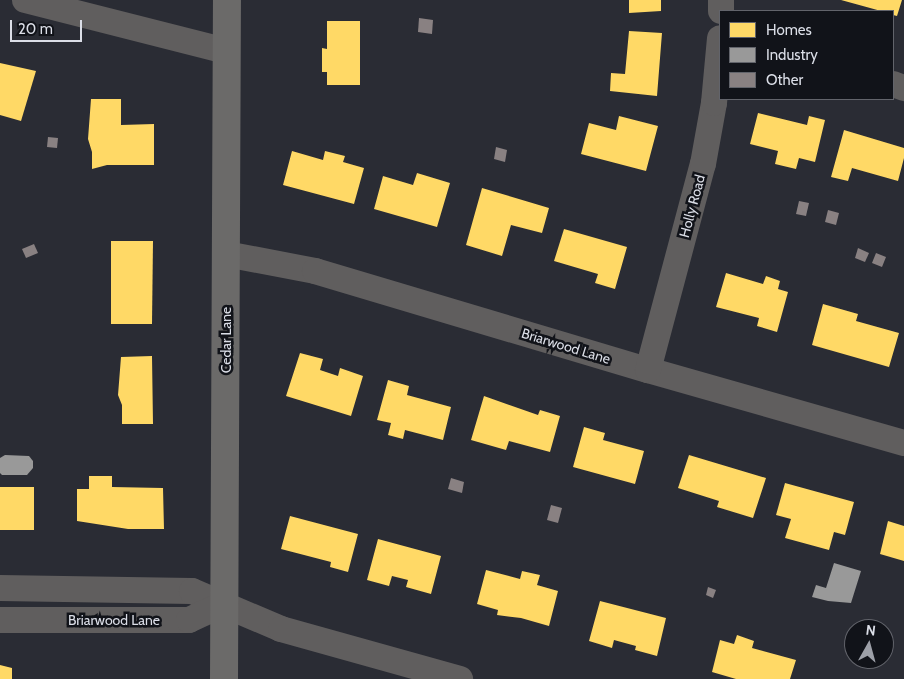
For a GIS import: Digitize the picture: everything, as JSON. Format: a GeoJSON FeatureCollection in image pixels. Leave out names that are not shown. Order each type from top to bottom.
{"type":"FeatureCollection","features":[{"type":"Feature","properties":{"kind":"main road","name":"Cedar Lane"},"geometry":{"type":"LineString","coordinates":[[224,679],[227,0]]}},
{"type":"Feature","properties":{"kind":"street"},"geometry":{"type":"LineString","coordinates":[[24,0],[227,51]]}},
{"type":"Feature","properties":{"kind":"street","name":"Holly Road"},"geometry":{"type":"LineString","coordinates":[[648,370],[703,164],[714,103],[719,49]]}},
{"type":"Feature","properties":{"kind":"street","name":"Briarwood Lane"},"geometry":{"type":"LineString","coordinates":[[226,254],[315,271],[648,370],[904,443]]}},
{"type":"Feature","properties":{"kind":"street"},"geometry":{"type":"LineString","coordinates":[[0,588],[192,591],[225,603],[281,629],[460,679]]}},
{"type":"Feature","properties":{"kind":"street","name":"Briarwood Lane"},"geometry":{"type":"LineString","coordinates":[[0,620],[189,620],[225,603]]}},
{"type":"Feature","properties":{"kind":"building: Homes"},"geometry":{"type":"Polygon","coordinates":[[[629,0],[661,0],[661,11],[629,13],[629,0]]]}},
{"type":"Feature","properties":{"kind":"building: Homes"},"geometry":{"type":"Polygon","coordinates":[[[841,0],[902,0],[897,16],[894,15],[894,10],[877,10],[841,0]]]}},
{"type":"Feature","properties":{"kind":"building: Homes"},"geometry":{"type":"Polygon","coordinates":[[[327,21],[360,21],[360,85],[327,85],[327,72],[322,72],[322,48],[327,49],[327,21]]]}},
{"type":"Feature","properties":{"kind":"building: Homes"},"geometry":{"type":"Polygon","coordinates":[[[629,31],[662,33],[657,96],[610,91],[611,73],[625,74],[629,31]]]}},
{"type":"Feature","properties":{"kind":"building: Homes"},"geometry":{"type":"Polygon","coordinates":[[[0,63],[36,71],[21,121],[0,115],[0,63]]]}},
{"type":"Feature","properties":{"kind":"building: Homes"},"geometry":{"type":"Polygon","coordinates":[[[91,99],[121,99],[121,125],[154,124],[154,165],[107,165],[92,169],[92,152],[88,139],[91,99]]]}},
{"type":"Feature","properties":{"kind":"building: Homes"},"geometry":{"type":"Polygon","coordinates":[[[758,113],[807,125],[809,116],[825,120],[815,162],[799,158],[796,169],[775,164],[778,151],[750,144],[758,113]]]}},
{"type":"Feature","properties":{"kind":"building: Homes"},"geometry":{"type":"Polygon","coordinates":[[[619,116],[658,126],[646,171],[581,154],[589,123],[616,130],[619,116]]]}},
{"type":"Feature","properties":{"kind":"building: Homes"},"geometry":{"type":"Polygon","coordinates":[[[844,130],[904,148],[904,158],[898,181],[852,168],[848,181],[831,177],[844,130]]]}},
{"type":"Feature","properties":{"kind":"building: Homes"},"geometry":{"type":"Polygon","coordinates":[[[292,151],[323,160],[325,151],[345,156],[343,162],[364,168],[354,204],[283,185],[292,151]]]}},
{"type":"Feature","properties":{"kind":"building: Homes"},"geometry":{"type":"Polygon","coordinates":[[[417,173],[450,183],[437,227],[374,209],[383,176],[413,185],[417,173]]]}},
{"type":"Feature","properties":{"kind":"building: Homes"},"geometry":{"type":"Polygon","coordinates":[[[482,188],[549,208],[542,233],[511,225],[502,256],[466,245],[482,188]]]}},
{"type":"Feature","properties":{"kind":"building: Homes"},"geometry":{"type":"Polygon","coordinates":[[[564,229],[627,247],[615,289],[595,283],[598,274],[554,261],[564,229]]]}},
{"type":"Feature","properties":{"kind":"building: Homes"},"geometry":{"type":"Polygon","coordinates":[[[111,241],[153,241],[152,324],[111,324],[111,241]]]}},
{"type":"Feature","properties":{"kind":"building: Homes"},"geometry":{"type":"Polygon","coordinates":[[[726,273],[763,284],[766,276],[780,281],[778,289],[788,292],[777,332],[757,326],[759,318],[716,307],[726,273]]]}},
{"type":"Feature","properties":{"kind":"building: Homes"},"geometry":{"type":"Polygon","coordinates":[[[823,304],[858,314],[856,321],[899,333],[889,367],[812,345],[823,304]]]}},
{"type":"Feature","properties":{"kind":"building: Homes"},"geometry":{"type":"Polygon","coordinates":[[[300,353],[323,359],[320,370],[338,376],[340,368],[363,376],[351,416],[286,396],[300,353]]]}},
{"type":"Feature","properties":{"kind":"building: Homes"},"geometry":{"type":"Polygon","coordinates":[[[152,356],[153,424],[122,424],[122,405],[118,395],[121,357],[152,356]]]}},
{"type":"Feature","properties":{"kind":"building: Homes"},"geometry":{"type":"Polygon","coordinates":[[[388,380],[409,386],[407,395],[451,407],[443,440],[405,430],[403,439],[388,435],[391,423],[377,420],[388,380]]]}},
{"type":"Feature","properties":{"kind":"building: Homes"},"geometry":{"type":"Polygon","coordinates":[[[484,396],[538,415],[540,410],[560,416],[550,452],[509,441],[506,450],[471,440],[484,396]]]}},
{"type":"Feature","properties":{"kind":"building: Homes"},"geometry":{"type":"Polygon","coordinates":[[[584,427],[605,433],[603,440],[644,451],[635,484],[573,467],[584,427]]]}},
{"type":"Feature","properties":{"kind":"building: Homes"},"geometry":{"type":"Polygon","coordinates":[[[689,455],[766,478],[753,518],[717,507],[719,501],[678,488],[689,455]]]}},
{"type":"Feature","properties":{"kind":"building: Homes"},"geometry":{"type":"Polygon","coordinates":[[[89,476],[112,476],[112,487],[163,488],[164,529],[128,529],[77,521],[77,489],[89,489],[89,476]]]}},
{"type":"Feature","properties":{"kind":"building: Homes"},"geometry":{"type":"Polygon","coordinates":[[[785,483],[854,502],[845,535],[834,532],[829,550],[785,538],[791,519],[776,515],[785,483]]]}},
{"type":"Feature","properties":{"kind":"building: Homes"},"geometry":{"type":"Polygon","coordinates":[[[0,487],[34,487],[34,530],[0,530],[0,487]]]}},
{"type":"Feature","properties":{"kind":"building: Homes"},"geometry":{"type":"Polygon","coordinates":[[[290,516],[358,534],[348,572],[330,567],[331,562],[281,549],[290,516]]]}},
{"type":"Feature","properties":{"kind":"building: Homes"},"geometry":{"type":"Polygon","coordinates":[[[888,521],[904,526],[904,561],[880,554],[888,521]]]}},
{"type":"Feature","properties":{"kind":"building: Homes"},"geometry":{"type":"Polygon","coordinates":[[[378,539],[441,556],[431,594],[406,587],[408,580],[392,576],[389,586],[367,580],[378,539]]]}},
{"type":"Feature","properties":{"kind":"building: Homes"},"geometry":{"type":"Polygon","coordinates":[[[486,570],[520,579],[522,571],[540,575],[537,585],[558,591],[549,626],[521,618],[497,615],[498,610],[477,604],[486,570]]]}},
{"type":"Feature","properties":{"kind":"building: Homes"},"geometry":{"type":"Polygon","coordinates":[[[600,601],[666,618],[657,656],[635,650],[636,646],[614,640],[612,648],[589,641],[600,601]]]}},
{"type":"Feature","properties":{"kind":"building: Homes"},"geometry":{"type":"Polygon","coordinates":[[[737,635],[754,641],[752,648],[796,660],[790,679],[736,679],[712,672],[720,640],[734,644],[737,635]]]}},
{"type":"Feature","properties":{"kind":"building: Homes"},"geometry":{"type":"Polygon","coordinates":[[[0,665],[12,668],[12,679],[0,679],[0,665]]]}},
{"type":"Feature","properties":{"kind":"building: Industry"},"geometry":{"type":"Polygon","coordinates":[[[5,455],[29,456],[33,461],[33,468],[27,475],[2,475],[0,473],[0,458],[5,455]]]}},
{"type":"Feature","properties":{"kind":"building: Industry"},"geometry":{"type":"Polygon","coordinates":[[[834,563],[861,571],[851,603],[828,601],[812,597],[816,585],[826,588],[834,563]]]}},
{"type":"Feature","properties":{"kind":"building: Other"},"geometry":{"type":"Polygon","coordinates":[[[419,18],[433,20],[432,34],[418,32],[419,18]]]}},
{"type":"Feature","properties":{"kind":"building: Other"},"geometry":{"type":"Polygon","coordinates":[[[48,137],[58,138],[57,148],[47,147],[48,137]]]}},
{"type":"Feature","properties":{"kind":"building: Other"},"geometry":{"type":"Polygon","coordinates":[[[496,147],[507,150],[505,162],[494,159],[496,147]]]}},
{"type":"Feature","properties":{"kind":"building: Other"},"geometry":{"type":"Polygon","coordinates":[[[799,201],[809,203],[806,216],[796,214],[799,201]]]}},
{"type":"Feature","properties":{"kind":"building: Other"},"geometry":{"type":"Polygon","coordinates":[[[828,210],[839,213],[836,225],[825,222],[828,210]]]}},
{"type":"Feature","properties":{"kind":"building: Other"},"geometry":{"type":"Polygon","coordinates":[[[34,244],[38,253],[26,258],[22,249],[34,244]]]}},
{"type":"Feature","properties":{"kind":"building: Other"},"geometry":{"type":"Polygon","coordinates":[[[858,248],[869,253],[865,262],[855,258],[858,248]]]}},
{"type":"Feature","properties":{"kind":"building: Other"},"geometry":{"type":"Polygon","coordinates":[[[876,253],[886,257],[882,267],[872,263],[876,253]]]}},
{"type":"Feature","properties":{"kind":"building: Other"},"geometry":{"type":"Polygon","coordinates":[[[451,478],[464,482],[462,493],[448,489],[451,478]]]}},
{"type":"Feature","properties":{"kind":"building: Other"},"geometry":{"type":"Polygon","coordinates":[[[551,505],[562,508],[558,523],[547,520],[551,505]]]}},
{"type":"Feature","properties":{"kind":"building: Other"},"geometry":{"type":"Polygon","coordinates":[[[708,587],[716,590],[713,598],[706,595],[708,587]]]}}]}
